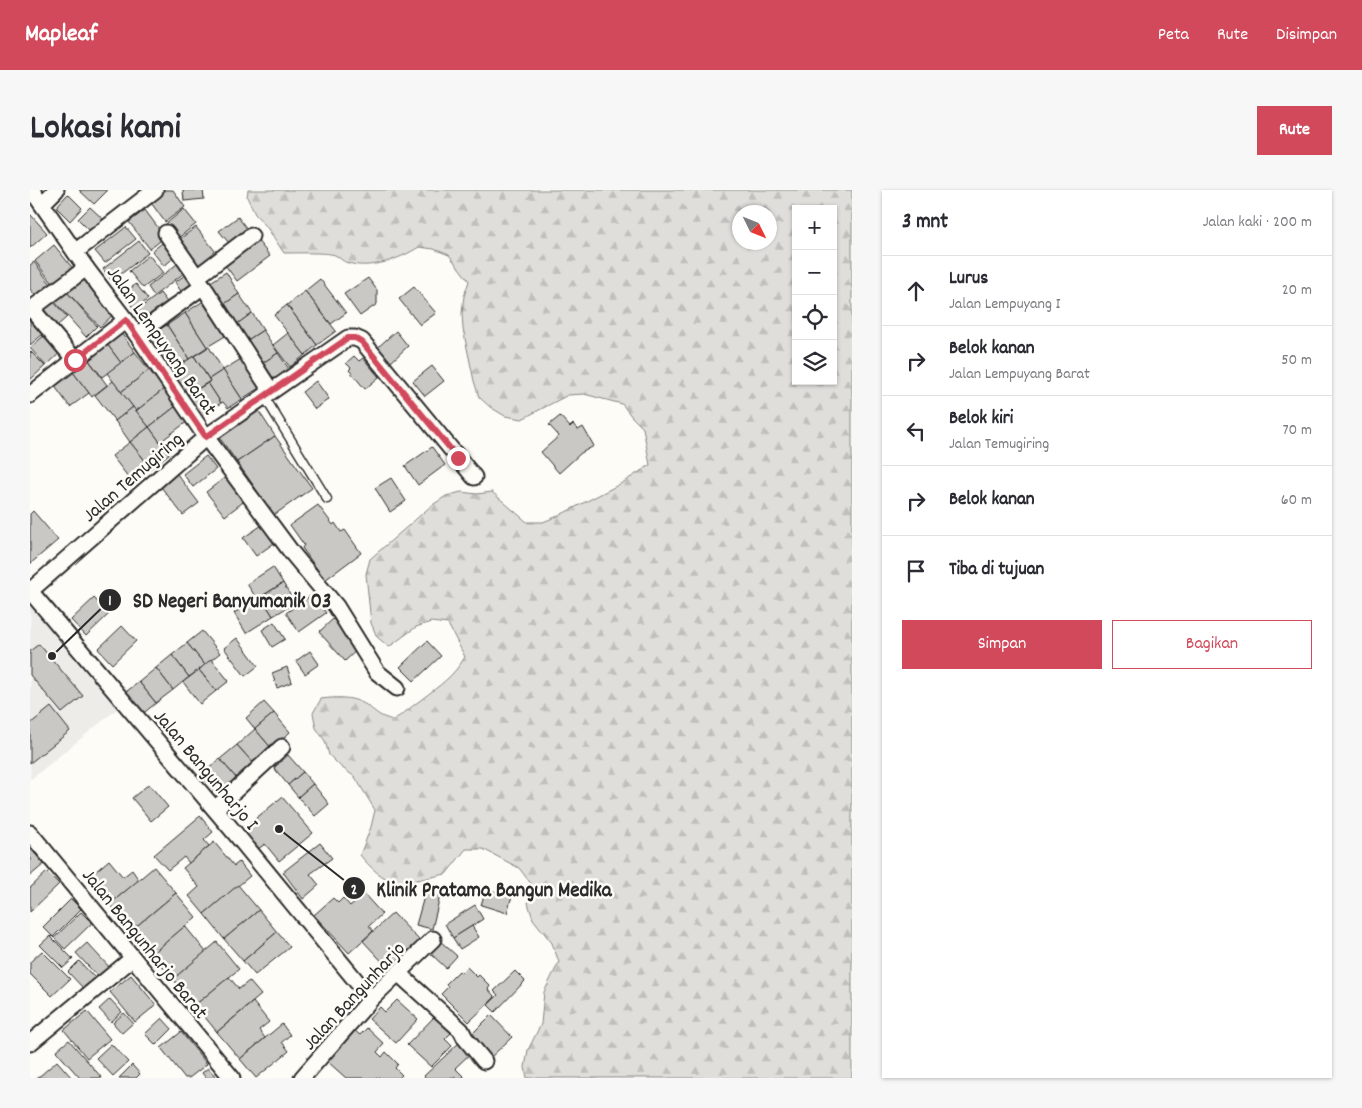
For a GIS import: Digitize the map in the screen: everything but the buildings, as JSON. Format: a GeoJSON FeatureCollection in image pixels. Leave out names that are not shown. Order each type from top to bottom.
{"type":"FeatureCollection","features":[{"type":"Feature","properties":{"kind":"street"},"geometry":{"type":"LineString","coordinates":[[35,195],[56,190]]}},
{"type":"Feature","properties":{"kind":"street"},"geometry":{"type":"LineString","coordinates":[[75,252],[155,190]]}},
{"type":"Feature","properties":{"kind":"street","name":"Jalan Lempuyang Barat"},"geometry":{"type":"LineString","coordinates":[[35,195],[86,268],[137,335],[206,437],[292,553],[336,606],[377,672],[397,688]]}},
{"type":"Feature","properties":{"kind":"street"},"geometry":{"type":"LineString","coordinates":[[166,233],[200,282],[267,394]]}},
{"type":"Feature","properties":{"kind":"street"},"geometry":{"type":"LineString","coordinates":[[137,335],[200,282],[250,236]]}},
{"type":"Feature","properties":{"kind":"street","name":"Jalan Lempuyang Barat"},"geometry":{"type":"LineString","coordinates":[[31,309],[86,268]]}},
{"type":"Feature","properties":{"kind":"street"},"geometry":{"type":"LineString","coordinates":[[31,309],[75,360]]}},
{"type":"Feature","properties":{"kind":"street"},"geometry":{"type":"LineString","coordinates":[[30,395],[126,320]]}},
{"type":"Feature","properties":{"kind":"street","name":"Jalan Temugiring"},"geometry":{"type":"LineString","coordinates":[[30,591],[206,437],[348,338],[355,338],[362,342],[474,477]]}},
{"type":"Feature","properties":{"kind":"street","name":"Jalan Bangunharjo I"},"geometry":{"type":"LineString","coordinates":[[30,591],[371,999]]}},
{"type":"Feature","properties":{"kind":"street"},"geometry":{"type":"LineString","coordinates":[[214,809],[282,747]]}},
{"type":"Feature","properties":{"kind":"street","name":"Jalan Bangunharjo Barat"},"geometry":{"type":"LineString","coordinates":[[30,833],[232,1078]]}},
{"type":"Feature","properties":{"kind":"street","name":"Jalan Bangunharjo"},"geometry":{"type":"LineString","coordinates":[[312,1075],[371,999],[433,939]]}},
{"type":"Feature","properties":{"kind":"street"},"geometry":{"type":"LineString","coordinates":[[30,1043],[133,958]]}},
{"type":"Feature","properties":{"kind":"street"},"geometry":{"type":"LineString","coordinates":[[398,973],[461,1030],[465,1038],[484,1061]]}},
{"type":"Feature","properties":{"kind":"lane"},"geometry":{"type":"LineString","coordinates":[[267,394],[327,499]]}},
{"type":"Feature","properties":{"kind":"shaded area"},"geometry":{"type":"Polygon","coordinates":[[[30,603],[117,709],[30,780],[30,603]]]}},
{"type":"Feature","properties":{"kind":"green space"},"geometry":{"type":"Polygon","coordinates":[[[248,190],[852,190],[852,1078],[527,1078],[525,1067],[528,1050],[541,1024],[544,992],[559,962],[552,943],[533,919],[528,903],[535,889],[519,868],[483,849],[466,849],[446,874],[402,882],[392,881],[382,876],[360,855],[371,827],[375,810],[355,777],[329,755],[325,741],[316,728],[313,713],[321,699],[346,698],[364,703],[380,715],[393,720],[446,680],[465,657],[448,624],[431,622],[416,627],[389,647],[377,637],[371,623],[366,574],[370,559],[431,506],[446,496],[461,492],[477,494],[492,492],[527,522],[543,522],[622,483],[650,465],[643,428],[622,404],[584,394],[568,395],[522,419],[505,416],[490,407],[479,397],[463,329],[464,296],[469,281],[449,255],[434,249],[419,247],[403,256],[385,262],[357,265],[346,262],[331,254],[284,253],[266,226],[255,214],[247,197],[248,190]]]}},
{"type":"Feature","properties":{"kind":"place","name":"SD Negeri Banyumanik 03"},"geometry":{"type":"Point","coordinates":[52,656]}},
{"type":"Feature","properties":{"kind":"place","name":"Klinik Pratama Bangun Medika"},"geometry":{"type":"Point","coordinates":[279,829]}},
{"type":"Feature","properties":{"kind":"route"},"geometry":{"type":"LineString","coordinates":[[75,360],[126,320],[206,437],[348,338],[355,338],[362,342],[458,458]]}}]}
